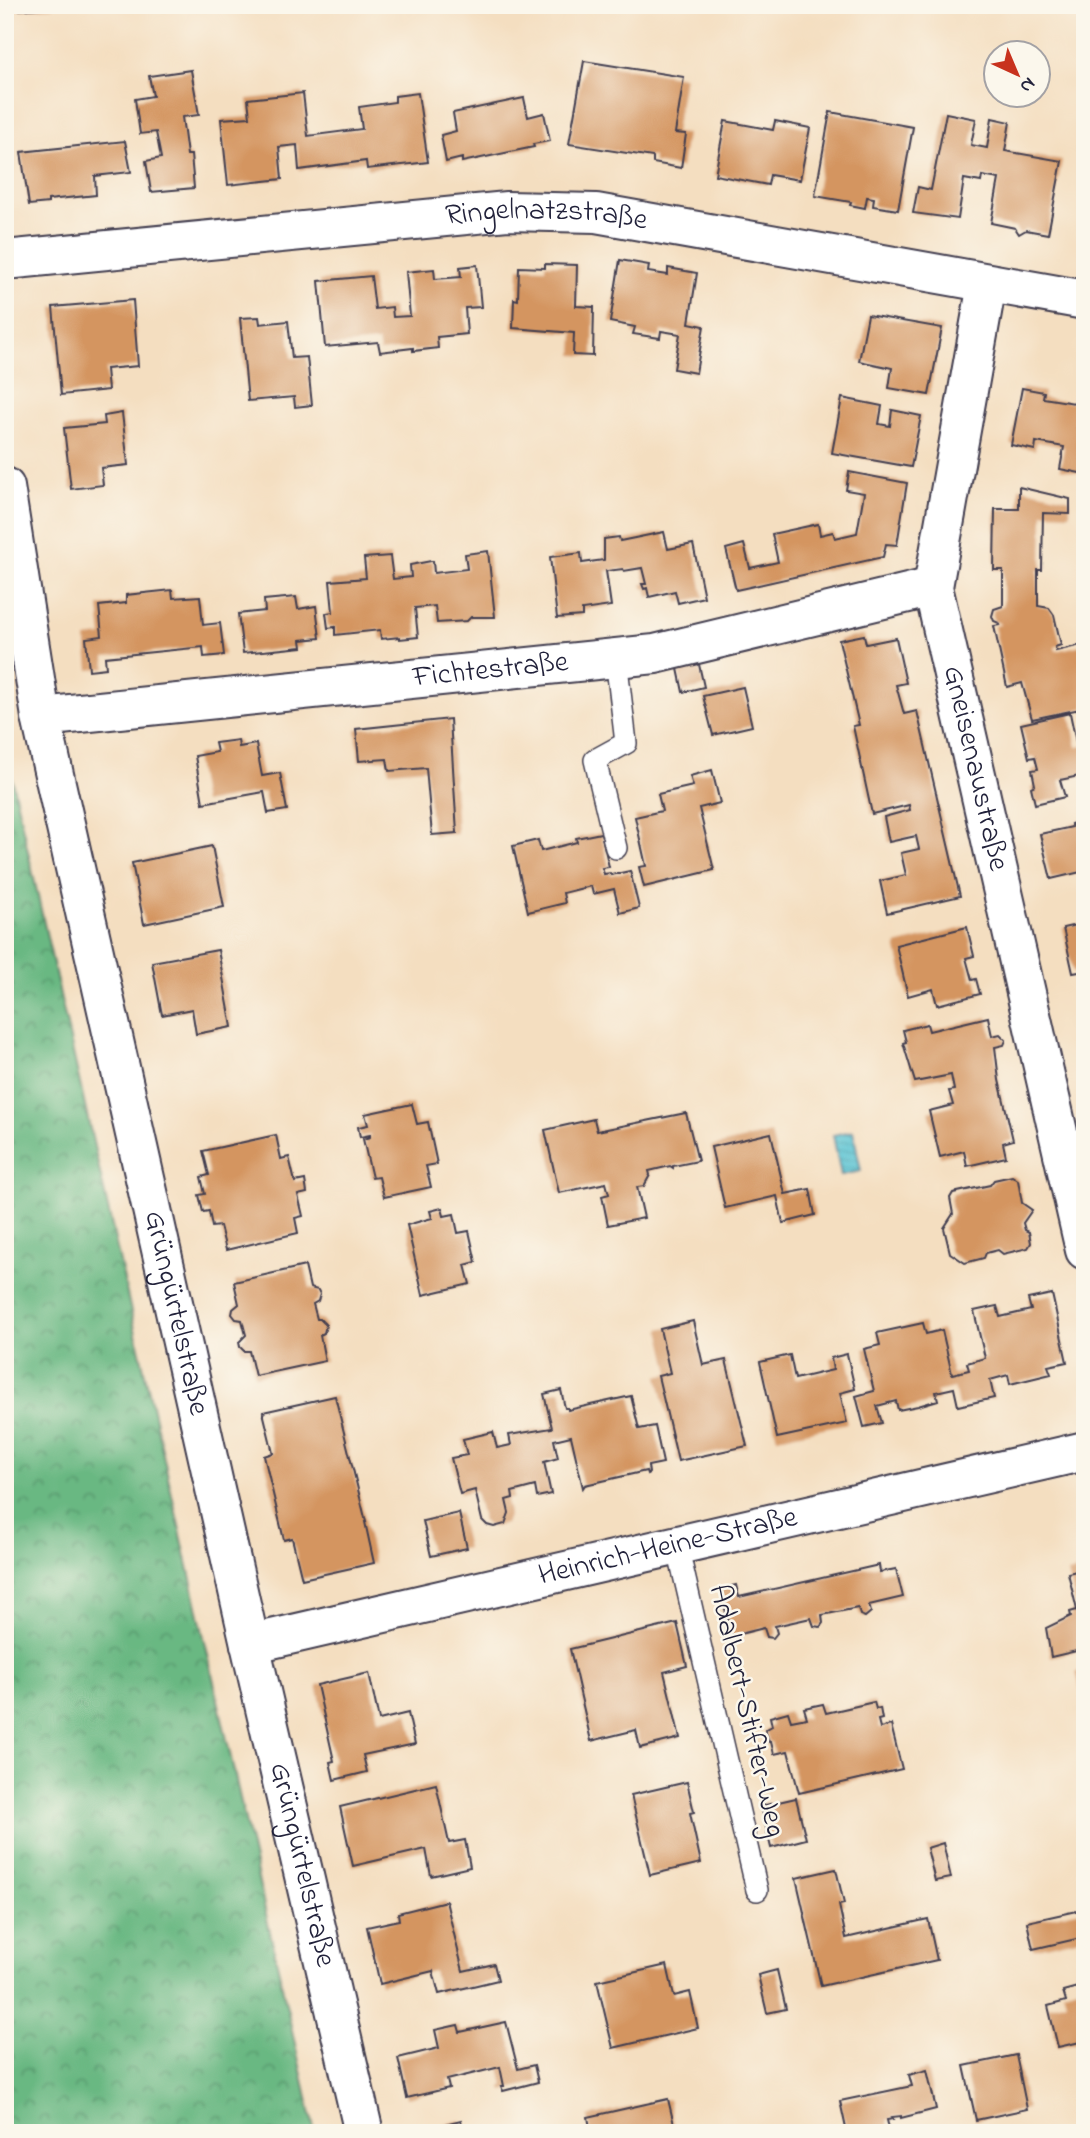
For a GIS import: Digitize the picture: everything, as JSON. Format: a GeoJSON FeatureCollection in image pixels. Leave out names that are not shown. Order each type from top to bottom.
{"type":"FeatureCollection","features":[{"type":"Feature","properties":{"kind":"street","name":"Ringelnatzstraße"},"geometry":{"type":"LineString","coordinates":[[5,260],[507,211],[571,212],[596,213],[1085,300]]}},
{"type":"Feature","properties":{"kind":"street","name":"Gneisenaustraße"},"geometry":{"type":"LineString","coordinates":[[987,284],[933,587],[1085,1250]]}},
{"type":"Feature","properties":{"kind":"street","name":"Grüngürtelstraße"},"geometry":{"type":"LineString","coordinates":[[5,487],[41,717],[250,1644],[364,2133]]}},
{"type":"Feature","properties":{"kind":"street","name":"Fichtestraße"},"geometry":{"type":"LineString","coordinates":[[41,717],[655,654],[933,587]]}},
{"type":"Feature","properties":{"kind":"street","name":"Heinrich-Heine-Straße"},"geometry":{"type":"LineString","coordinates":[[250,1644],[1085,1451]]}},
{"type":"Feature","properties":{"kind":"lane"},"geometry":{"type":"LineString","coordinates":[[616,658],[626,743],[595,760],[616,848]]}},
{"type":"Feature","properties":{"kind":"lane","name":"Adalbert-Stifter-Weg"},"geometry":{"type":"LineString","coordinates":[[677,1545],[757,1890]]}},
{"type":"Feature","properties":{"kind":"green space"},"geometry":{"type":"Polygon","coordinates":[[[5,749],[315,2133],[5,2133],[5,749]]]}},
{"type":"Feature","properties":{"kind":"water"},"geometry":{"type":"Polygon","coordinates":[[[853,1131],[861,1171],[841,1175],[833,1135],[853,1131]]]}},
{"type":"Feature","properties":{"kind":"building"},"geometry":{"type":"Polygon","coordinates":[[[17,5],[53,5],[53,7],[17,10],[17,5]]]}},
{"type":"Feature","properties":{"kind":"building"},"geometry":{"type":"Polygon","coordinates":[[[584,61],[684,77],[675,133],[686,134],[681,168],[653,163],[653,157],[569,144],[584,61]]]}},
{"type":"Feature","properties":{"kind":"building"},"geometry":{"type":"Polygon","coordinates":[[[191,70],[199,115],[182,117],[187,155],[191,155],[194,188],[151,192],[146,161],[161,158],[156,132],[140,134],[135,99],[153,96],[149,76],[191,70]]]}},
{"type":"Feature","properties":{"kind":"building"},"geometry":{"type":"Polygon","coordinates":[[[303,93],[308,136],[362,129],[359,107],[395,102],[395,96],[418,93],[428,162],[367,169],[366,161],[299,170],[297,145],[279,147],[282,179],[228,185],[221,119],[250,117],[248,99],[303,93]]]}},
{"type":"Feature","properties":{"kind":"building"},"geometry":{"type":"Polygon","coordinates":[[[524,98],[528,117],[544,113],[550,141],[533,144],[534,147],[462,162],[462,158],[446,162],[441,135],[456,131],[453,113],[524,98]]]}},
{"type":"Feature","properties":{"kind":"building"},"geometry":{"type":"Polygon","coordinates":[[[830,112],[913,127],[898,210],[873,206],[874,198],[867,197],[865,208],[850,205],[851,202],[815,196],[830,112]]]}},
{"type":"Feature","properties":{"kind":"building"},"geometry":{"type":"Polygon","coordinates":[[[946,113],[976,119],[971,145],[987,148],[992,118],[1010,122],[1005,151],[1062,161],[1048,234],[1026,230],[1019,234],[1015,228],[991,223],[999,179],[982,176],[981,182],[964,179],[958,219],[913,213],[918,187],[931,190],[946,113]]]}},
{"type":"Feature","properties":{"kind":"building"},"geometry":{"type":"Polygon","coordinates":[[[725,121],[773,130],[775,121],[810,128],[800,180],[770,175],[768,185],[715,175],[725,121]]]}},
{"type":"Feature","properties":{"kind":"building"},"geometry":{"type":"Polygon","coordinates":[[[125,141],[131,172],[95,176],[96,195],[48,200],[48,203],[29,205],[21,152],[125,141]]]}},
{"type":"Feature","properties":{"kind":"building"},"geometry":{"type":"Polygon","coordinates":[[[620,260],[649,265],[648,272],[668,275],[668,268],[697,273],[689,323],[704,326],[696,373],[674,369],[680,334],[661,331],[660,338],[633,334],[635,327],[610,322],[620,260]]]}},
{"type":"Feature","properties":{"kind":"building"},"geometry":{"type":"Polygon","coordinates":[[[545,264],[577,265],[576,306],[594,307],[593,356],[573,355],[574,333],[513,328],[514,299],[518,300],[519,267],[545,268],[545,264]]]}},
{"type":"Feature","properties":{"kind":"building"},"geometry":{"type":"Polygon","coordinates":[[[477,265],[481,307],[465,308],[467,334],[437,337],[438,348],[413,351],[413,348],[380,352],[378,342],[325,347],[319,281],[371,276],[375,309],[392,307],[393,317],[410,316],[406,272],[434,269],[435,279],[461,277],[460,267],[477,265]]]}},
{"type":"Feature","properties":{"kind":"building"},"geometry":{"type":"Polygon","coordinates":[[[133,300],[138,366],[106,369],[108,390],[61,395],[53,307],[133,300]]]}},
{"type":"Feature","properties":{"kind":"building"},"geometry":{"type":"Polygon","coordinates":[[[868,315],[942,328],[929,395],[889,388],[892,368],[859,361],[868,315]]]}},
{"type":"Feature","properties":{"kind":"building"},"geometry":{"type":"Polygon","coordinates":[[[259,317],[260,324],[288,321],[292,358],[307,357],[312,405],[295,407],[294,397],[248,401],[240,318],[259,317]]]}},
{"type":"Feature","properties":{"kind":"building"},"geometry":{"type":"Polygon","coordinates":[[[1022,388],[1044,392],[1043,398],[1081,404],[1077,428],[1085,429],[1085,474],[1060,469],[1064,447],[1036,442],[1035,450],[1011,445],[1022,388]]]}},
{"type":"Feature","properties":{"kind":"building"},"geometry":{"type":"Polygon","coordinates":[[[842,398],[882,406],[879,424],[890,426],[892,410],[921,416],[911,467],[832,453],[842,398]]]}},
{"type":"Feature","properties":{"kind":"building"},"geometry":{"type":"Polygon","coordinates":[[[122,413],[128,465],[101,468],[103,485],[71,489],[64,428],[105,424],[104,416],[122,413]]]}},
{"type":"Feature","properties":{"kind":"building"},"geometry":{"type":"Polygon","coordinates":[[[849,472],[907,483],[897,545],[886,544],[883,557],[736,590],[726,549],[744,544],[750,568],[778,562],[772,534],[818,524],[820,535],[833,532],[835,538],[857,533],[864,493],[846,490],[849,472]]]}},
{"type":"Feature","properties":{"kind":"building"},"geometry":{"type":"Polygon","coordinates":[[[1019,487],[1070,499],[1070,514],[1043,513],[1038,606],[1049,608],[1054,615],[1061,645],[1055,647],[1056,651],[1081,645],[1085,660],[1085,708],[1032,719],[1022,683],[1007,687],[994,626],[1000,625],[992,616],[994,609],[1003,606],[1003,570],[994,570],[995,509],[1019,509],[1019,487]]]}},
{"type":"Feature","properties":{"kind":"building"},"geometry":{"type":"Polygon","coordinates":[[[664,532],[668,549],[693,544],[704,597],[678,603],[675,591],[649,597],[647,588],[644,589],[642,584],[646,584],[642,568],[606,571],[611,606],[582,610],[582,616],[557,618],[550,557],[581,553],[582,563],[604,560],[604,539],[619,537],[620,541],[664,532]]]}},
{"type":"Feature","properties":{"kind":"building"},"geometry":{"type":"Polygon","coordinates":[[[488,551],[495,617],[471,617],[467,621],[437,623],[435,606],[415,608],[418,637],[400,639],[381,639],[380,630],[335,635],[335,627],[328,628],[326,613],[333,612],[330,581],[366,578],[364,558],[390,556],[393,579],[411,577],[410,565],[431,561],[434,573],[467,569],[465,554],[488,551]]]}},
{"type":"Feature","properties":{"kind":"building"},"geometry":{"type":"Polygon","coordinates":[[[172,590],[173,598],[200,596],[203,625],[220,623],[224,655],[204,657],[203,647],[105,657],[106,668],[89,670],[86,638],[102,636],[99,606],[126,603],[126,595],[172,590]]]}},
{"type":"Feature","properties":{"kind":"building"},"geometry":{"type":"Polygon","coordinates":[[[296,597],[298,609],[316,606],[320,638],[301,640],[302,647],[243,653],[238,614],[265,611],[264,600],[296,597]]]}},
{"type":"Feature","properties":{"kind":"building"},"geometry":{"type":"Polygon","coordinates":[[[864,635],[866,644],[896,638],[906,683],[896,685],[904,714],[917,711],[960,896],[887,913],[880,881],[906,875],[901,853],[919,849],[916,836],[889,842],[884,817],[910,810],[909,805],[872,814],[853,726],[859,725],[839,640],[864,635]]]}},
{"type":"Feature","properties":{"kind":"building"},"geometry":{"type":"Polygon","coordinates":[[[698,660],[704,687],[683,692],[677,664],[698,660]]]}},
{"type":"Feature","properties":{"kind":"building"},"geometry":{"type":"Polygon","coordinates":[[[743,687],[752,726],[713,735],[703,696],[743,687]]]}},
{"type":"Feature","properties":{"kind":"building"},"geometry":{"type":"Polygon","coordinates":[[[1070,713],[1077,747],[1085,746],[1084,775],[1060,780],[1065,797],[1035,804],[1031,787],[1035,785],[1032,770],[1038,769],[1035,757],[1029,758],[1021,724],[1070,713]]]}},
{"type":"Feature","properties":{"kind":"building"},"geometry":{"type":"Polygon","coordinates":[[[450,719],[457,833],[432,835],[426,768],[389,771],[387,759],[359,761],[356,729],[450,719]]]}},
{"type":"Feature","properties":{"kind":"building"},"geometry":{"type":"Polygon","coordinates":[[[238,740],[239,747],[256,744],[262,776],[280,773],[287,810],[268,813],[264,792],[203,803],[195,756],[217,752],[215,743],[238,740]]]}},
{"type":"Feature","properties":{"kind":"building"},"geometry":{"type":"Polygon","coordinates":[[[712,770],[720,803],[699,808],[714,870],[644,887],[639,867],[646,866],[635,817],[662,811],[658,794],[693,786],[690,776],[712,770]]]}},
{"type":"Feature","properties":{"kind":"building"},"geometry":{"type":"Polygon","coordinates":[[[1085,820],[1085,871],[1051,879],[1040,834],[1072,827],[1071,824],[1085,820]]]}},
{"type":"Feature","properties":{"kind":"building"},"geometry":{"type":"Polygon","coordinates":[[[601,833],[609,867],[602,868],[604,874],[630,871],[639,908],[620,913],[614,889],[593,894],[591,886],[563,893],[565,903],[528,912],[513,846],[538,840],[541,851],[577,842],[576,838],[601,833]]]}},
{"type":"Feature","properties":{"kind":"building"},"geometry":{"type":"Polygon","coordinates":[[[212,846],[224,907],[144,924],[132,863],[212,846]]]}},
{"type":"Feature","properties":{"kind":"building"},"geometry":{"type":"Polygon","coordinates":[[[1085,923],[1085,971],[1073,973],[1063,928],[1085,923]]]}},
{"type":"Feature","properties":{"kind":"building"},"geometry":{"type":"Polygon","coordinates":[[[967,927],[974,956],[966,958],[972,980],[976,979],[980,994],[937,1005],[933,989],[908,996],[896,945],[967,927]]]}},
{"type":"Feature","properties":{"kind":"building"},"geometry":{"type":"Polygon","coordinates":[[[218,950],[232,1027],[196,1034],[192,1009],[162,1015],[152,962],[218,950]]]}},
{"type":"Feature","properties":{"kind":"building"},"geometry":{"type":"Polygon","coordinates":[[[988,1017],[992,1036],[1000,1034],[1006,1040],[1004,1045],[995,1047],[999,1080],[1013,1140],[1003,1143],[1006,1157],[967,1166],[964,1151],[940,1157],[929,1111],[953,1105],[949,1091],[954,1090],[951,1075],[915,1082],[903,1043],[906,1042],[903,1030],[927,1024],[929,1031],[988,1017]]]}},
{"type":"Feature","properties":{"kind":"building"},"geometry":{"type":"Polygon","coordinates":[[[412,1104],[417,1124],[428,1122],[437,1164],[426,1166],[431,1187],[384,1197],[379,1177],[372,1178],[363,1139],[370,1135],[360,1137],[358,1127],[368,1125],[365,1114],[412,1104]]]}},
{"type":"Feature","properties":{"kind":"building"},"geometry":{"type":"Polygon","coordinates":[[[686,1113],[698,1161],[649,1171],[650,1175],[644,1186],[637,1187],[644,1218],[608,1225],[602,1196],[609,1194],[606,1183],[559,1193],[545,1130],[594,1119],[597,1131],[686,1113]]]}},
{"type":"Feature","properties":{"kind":"building"},"geometry":{"type":"Polygon","coordinates":[[[771,1133],[785,1194],[810,1189],[815,1215],[783,1223],[777,1196],[725,1208],[711,1147],[771,1133]]]}},
{"type":"Feature","properties":{"kind":"building"},"geometry":{"type":"Polygon","coordinates":[[[276,1135],[281,1159],[289,1157],[295,1182],[305,1180],[307,1193],[298,1195],[303,1216],[295,1218],[298,1233],[226,1250],[220,1226],[212,1227],[209,1211],[203,1212],[199,1195],[205,1194],[201,1177],[209,1175],[203,1151],[276,1135]]]}},
{"type":"Feature","properties":{"kind":"building"},"geometry":{"type":"Polygon","coordinates":[[[1012,1176],[1018,1180],[1022,1203],[1032,1210],[1023,1223],[1025,1230],[1029,1232],[1031,1243],[1028,1248],[1003,1254],[998,1250],[986,1253],[984,1258],[965,1263],[950,1253],[944,1228],[953,1214],[950,1198],[953,1193],[990,1185],[994,1180],[1012,1176]]]}},
{"type":"Feature","properties":{"kind":"building"},"geometry":{"type":"Polygon","coordinates":[[[442,1208],[444,1216],[454,1214],[458,1233],[469,1231],[476,1262],[465,1265],[470,1284],[423,1295],[407,1225],[432,1218],[430,1211],[442,1208]]]}},
{"type":"Feature","properties":{"kind":"building"},"geometry":{"type":"Polygon","coordinates":[[[305,1266],[310,1288],[318,1290],[320,1294],[318,1301],[313,1304],[317,1319],[326,1325],[324,1333],[320,1335],[325,1361],[255,1376],[249,1351],[240,1347],[239,1342],[246,1335],[242,1320],[236,1319],[232,1314],[239,1304],[234,1282],[305,1266]]]}},
{"type":"Feature","properties":{"kind":"building"},"geometry":{"type":"Polygon","coordinates":[[[1052,1294],[1067,1362],[1048,1366],[1051,1374],[1010,1384],[1008,1375],[990,1380],[994,1398],[958,1406],[954,1388],[936,1392],[938,1400],[918,1406],[898,1410],[896,1401],[877,1406],[882,1423],[864,1427],[856,1396],[874,1391],[864,1349],[880,1345],[877,1333],[923,1323],[926,1334],[942,1330],[952,1374],[969,1370],[967,1363],[985,1358],[974,1311],[997,1306],[1000,1317],[1031,1310],[1028,1299],[1052,1294]]]}},
{"type":"Feature","properties":{"kind":"building"},"geometry":{"type":"Polygon","coordinates":[[[693,1321],[703,1365],[726,1360],[747,1446],[678,1461],[658,1376],[670,1373],[660,1329],[693,1321]]]}},
{"type":"Feature","properties":{"kind":"building"},"geometry":{"type":"Polygon","coordinates":[[[847,1354],[855,1389],[840,1393],[847,1423],[777,1438],[760,1362],[790,1355],[795,1379],[833,1370],[831,1358],[847,1354]]]}},
{"type":"Feature","properties":{"kind":"building"},"geometry":{"type":"Polygon","coordinates":[[[561,1390],[565,1408],[568,1410],[631,1396],[639,1429],[655,1426],[663,1463],[648,1466],[647,1474],[646,1471],[585,1485],[583,1488],[571,1436],[554,1440],[558,1458],[544,1462],[551,1494],[537,1497],[535,1486],[512,1492],[513,1498],[506,1500],[509,1513],[505,1524],[494,1527],[487,1525],[482,1520],[475,1490],[460,1494],[451,1458],[467,1455],[463,1439],[493,1432],[497,1448],[511,1445],[509,1435],[552,1428],[544,1394],[561,1390]]]}},
{"type":"Feature","properties":{"kind":"building"},"geometry":{"type":"Polygon","coordinates":[[[335,1396],[374,1563],[302,1579],[292,1538],[284,1540],[264,1456],[273,1453],[263,1412],[335,1396]]]}},
{"type":"Feature","properties":{"kind":"building"},"geometry":{"type":"Polygon","coordinates":[[[459,1513],[467,1548],[431,1556],[423,1521],[459,1513]]]}},
{"type":"Feature","properties":{"kind":"building"},"geometry":{"type":"Polygon","coordinates":[[[879,1565],[880,1572],[896,1569],[903,1597],[869,1605],[871,1612],[865,1617],[860,1615],[858,1608],[822,1615],[823,1623],[820,1627],[814,1626],[811,1618],[775,1626],[777,1633],[773,1638],[767,1637],[764,1628],[732,1636],[720,1589],[736,1585],[739,1597],[879,1565]]]}},
{"type":"Feature","properties":{"kind":"building"},"geometry":{"type":"Polygon","coordinates":[[[1085,1569],[1085,1649],[1051,1657],[1046,1628],[1071,1616],[1070,1612],[1077,1610],[1068,1573],[1085,1569]]]}},
{"type":"Feature","properties":{"kind":"building"},"geometry":{"type":"Polygon","coordinates":[[[677,1623],[687,1666],[664,1672],[680,1738],[640,1748],[636,1730],[591,1741],[570,1649],[677,1623]]]}},
{"type":"Feature","properties":{"kind":"building"},"geometry":{"type":"Polygon","coordinates":[[[1085,1670],[1085,1703],[1084,1704],[1076,1672],[1085,1670]]]}},
{"type":"Feature","properties":{"kind":"building"},"geometry":{"type":"Polygon","coordinates":[[[369,1673],[379,1720],[408,1713],[415,1744],[363,1755],[367,1772],[334,1780],[330,1762],[334,1761],[317,1685],[369,1673]]]}},
{"type":"Feature","properties":{"kind":"building"},"geometry":{"type":"Polygon","coordinates":[[[874,1702],[876,1709],[880,1708],[880,1728],[891,1725],[902,1769],[799,1793],[788,1751],[774,1754],[769,1742],[765,1730],[772,1726],[770,1717],[788,1712],[791,1721],[807,1718],[804,1708],[823,1704],[826,1713],[874,1702]]]}},
{"type":"Feature","properties":{"kind":"building"},"geometry":{"type":"Polygon","coordinates":[[[687,1782],[694,1812],[690,1813],[701,1863],[650,1875],[631,1795],[687,1782]]]}},
{"type":"Feature","properties":{"kind":"building"},"geometry":{"type":"Polygon","coordinates":[[[436,1784],[449,1843],[465,1840],[470,1867],[431,1876],[426,1849],[353,1866],[340,1807],[436,1784]]]}},
{"type":"Feature","properties":{"kind":"building"},"geometry":{"type":"Polygon","coordinates":[[[796,1798],[806,1839],[771,1848],[761,1806],[796,1798]]]}},
{"type":"Feature","properties":{"kind":"building"},"geometry":{"type":"Polygon","coordinates":[[[943,1843],[951,1878],[935,1881],[927,1848],[943,1843]]]}},
{"type":"Feature","properties":{"kind":"building"},"geometry":{"type":"Polygon","coordinates":[[[836,1869],[844,1904],[839,1905],[846,1938],[928,1919],[937,1960],[821,1986],[796,1878],[836,1869]]]}},
{"type":"Feature","properties":{"kind":"building"},"geometry":{"type":"Polygon","coordinates":[[[446,1901],[463,1971],[494,1964],[498,1980],[439,1994],[433,1971],[380,1984],[367,1927],[399,1920],[398,1913],[446,1901]]]}},
{"type":"Feature","properties":{"kind":"building"},"geometry":{"type":"Polygon","coordinates":[[[1085,1909],[1085,1937],[1033,1949],[1027,1922],[1085,1909]]]}},
{"type":"Feature","properties":{"kind":"building"},"geometry":{"type":"Polygon","coordinates":[[[667,1965],[674,1996],[690,1992],[698,2028],[613,2048],[597,1981],[667,1965]]]}},
{"type":"Feature","properties":{"kind":"building"},"geometry":{"type":"Polygon","coordinates":[[[777,1970],[786,2009],[767,2013],[758,1975],[777,1970]]]}},
{"type":"Feature","properties":{"kind":"building"},"geometry":{"type":"Polygon","coordinates":[[[1085,1985],[1085,2041],[1058,2047],[1048,2006],[1066,2001],[1063,1991],[1085,1985]]]}},
{"type":"Feature","properties":{"kind":"building"},"geometry":{"type":"Polygon","coordinates":[[[506,2022],[518,2069],[534,2065],[538,2082],[503,2091],[500,2067],[447,2080],[449,2088],[407,2098],[398,2058],[439,2048],[435,2030],[458,2025],[460,2032],[506,2022]]]}},
{"type":"Feature","properties":{"kind":"building"},"geometry":{"type":"Polygon","coordinates":[[[1016,2055],[1027,2109],[976,2120],[964,2066],[1016,2055]]]}},
{"type":"Feature","properties":{"kind":"building"},"geometry":{"type":"Polygon","coordinates":[[[927,2070],[936,2109],[901,2118],[892,2117],[893,2119],[887,2120],[890,2133],[847,2133],[840,2101],[912,2086],[909,2075],[927,2070]]]}},
{"type":"Feature","properties":{"kind":"building"},"geometry":{"type":"Polygon","coordinates":[[[668,2099],[676,2133],[591,2133],[588,2117],[668,2099]]]}},
{"type":"Feature","properties":{"kind":"building"},"geometry":{"type":"Polygon","coordinates":[[[461,2120],[464,2133],[413,2133],[413,2132],[461,2120]]]}}]}
